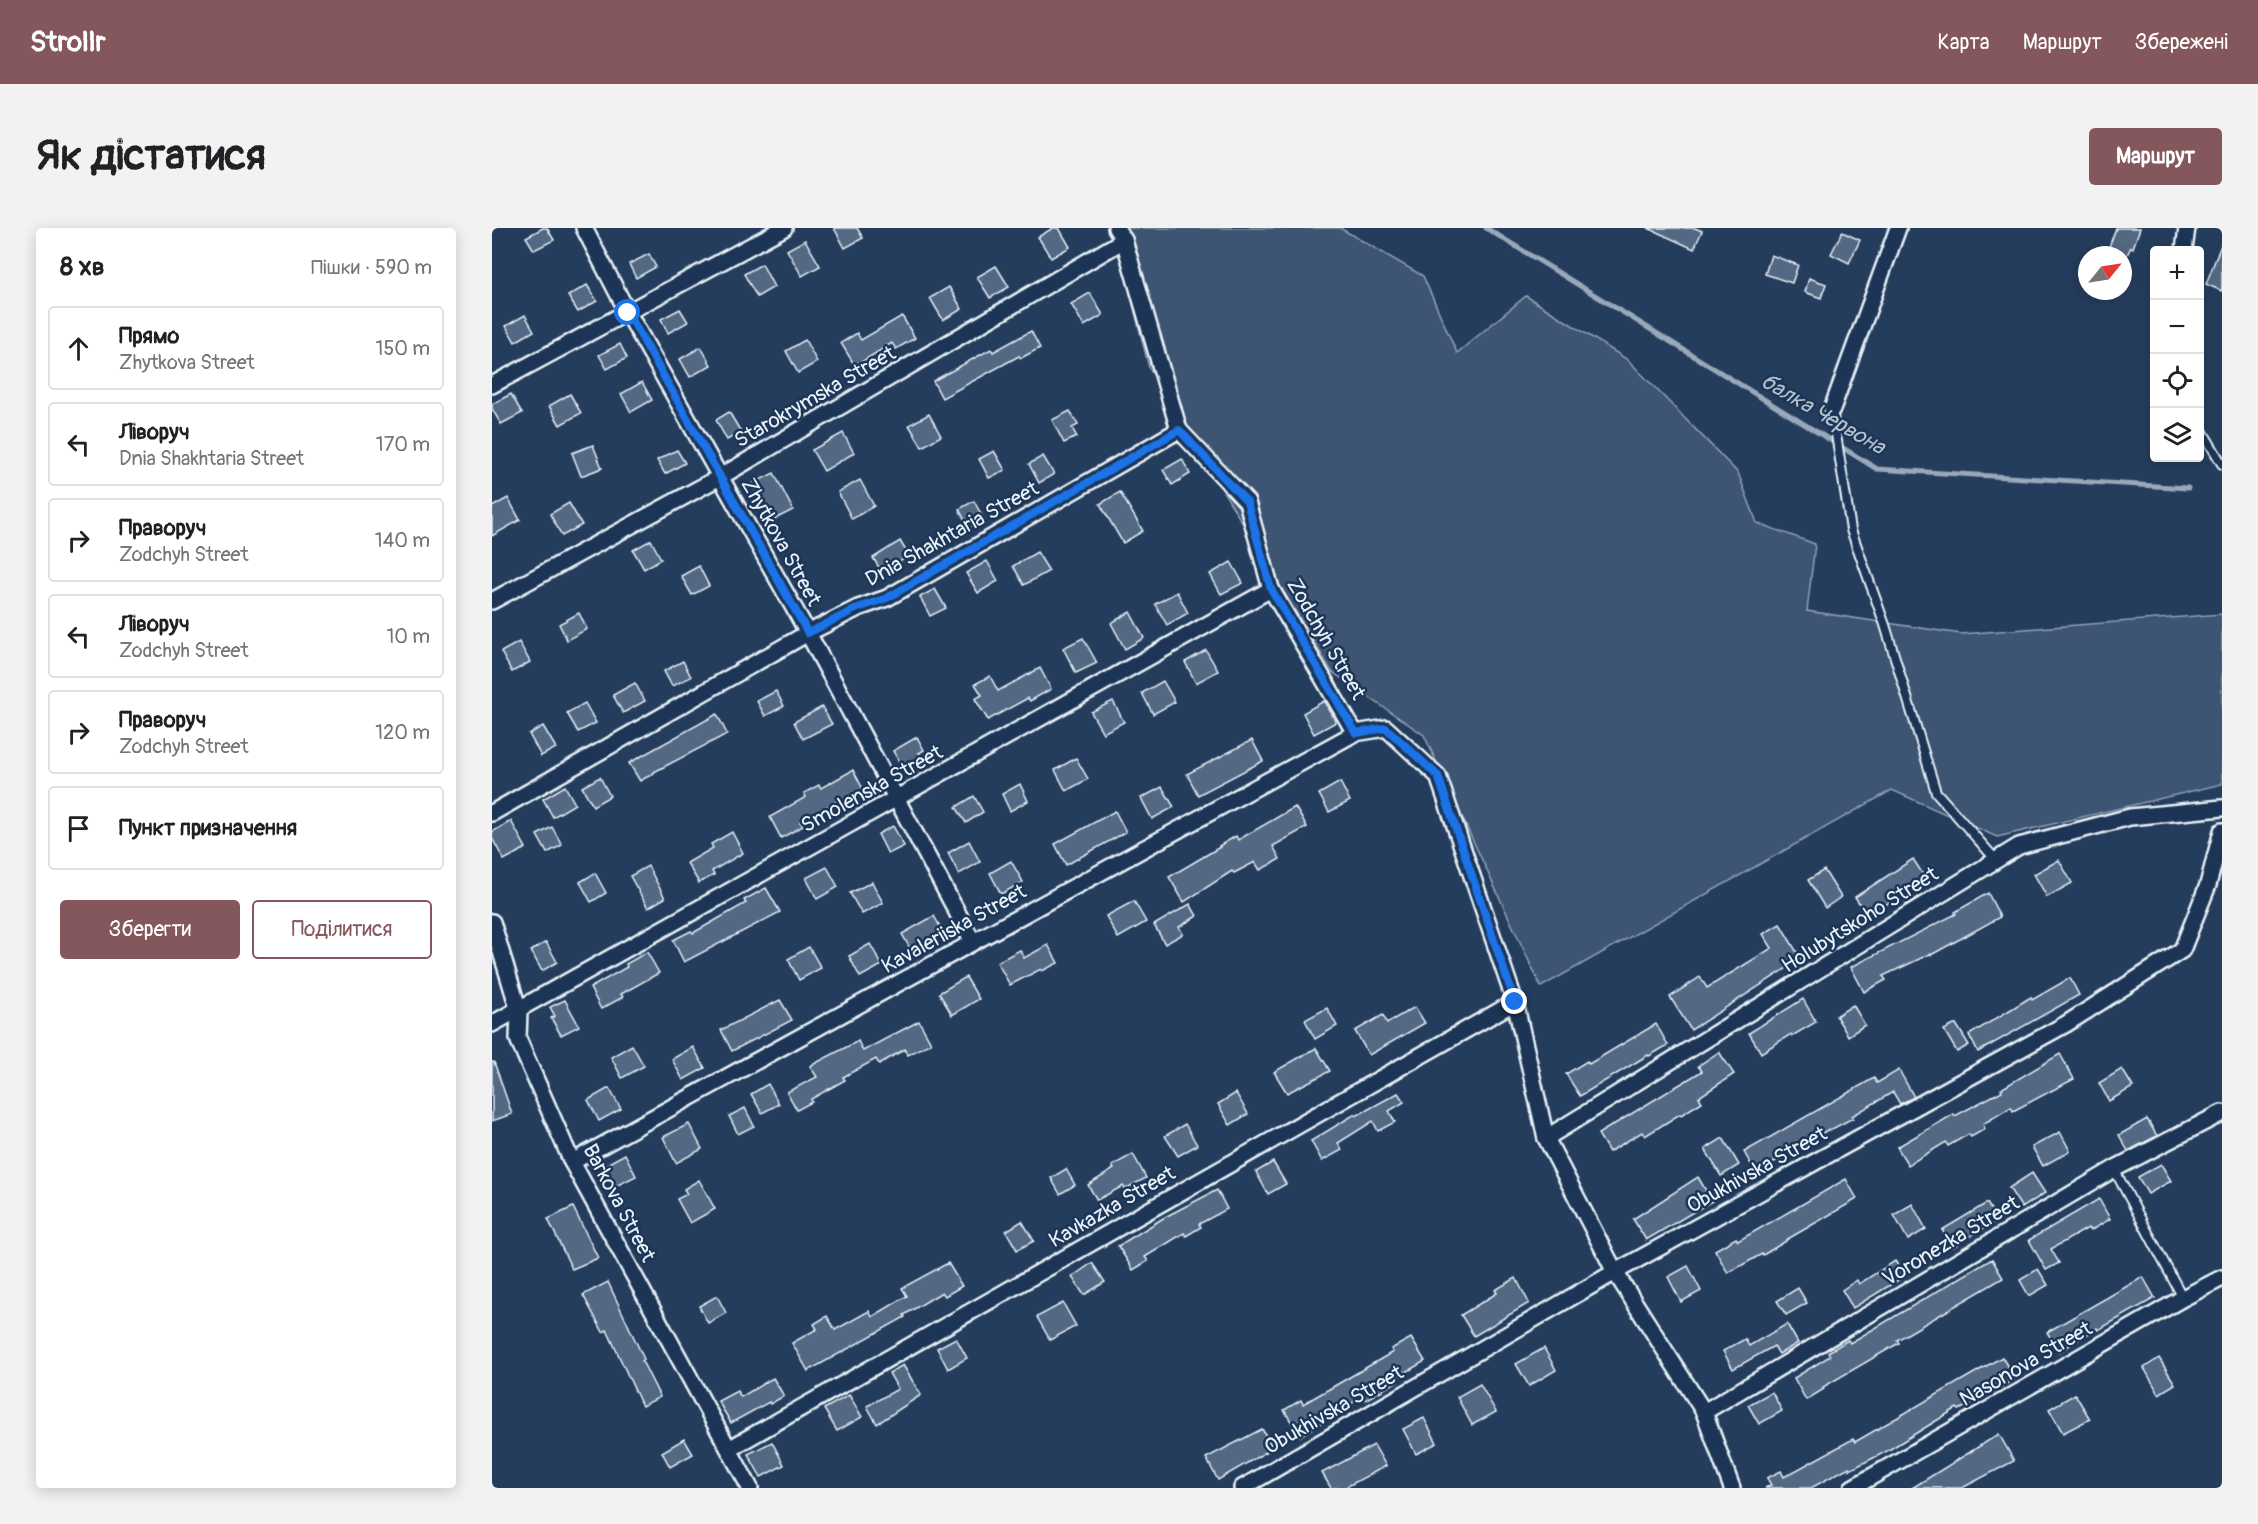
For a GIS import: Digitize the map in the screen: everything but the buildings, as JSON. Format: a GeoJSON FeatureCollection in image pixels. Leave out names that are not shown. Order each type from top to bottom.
{"type":"FeatureCollection","features":[{"type":"Feature","properties":{"kind":"street","name":"Zhytkova Street"},"geometry":{"type":"LineString","coordinates":[[584,228],[628,313],[808,633],[973,942]]}},
{"type":"Feature","properties":{"kind":"street"},"geometry":{"type":"LineString","coordinates":[[492,385],[784,228]]}},
{"type":"Feature","properties":{"kind":"street"},"geometry":{"type":"LineString","coordinates":[[1832,409],[1898,228]]}},
{"type":"Feature","properties":{"kind":"street"},"geometry":{"type":"LineString","coordinates":[[2185,246],[2187,228]]}},
{"type":"Feature","properties":{"kind":"street","name":"Zodchyh Street"},"geometry":{"type":"LineString","coordinates":[[1120,234],[1179,430],[1247,502],[1271,589],[1356,733],[1386,728],[1438,776],[1515,1002]]}},
{"type":"Feature","properties":{"kind":"street","name":"Starokrymska Street"},"geometry":{"type":"LineString","coordinates":[[492,601],[720,477],[1120,234]]}},
{"type":"Feature","properties":{"kind":"street","name":"Dnia Shakhtaria Street"},"geometry":{"type":"LineString","coordinates":[[492,813],[808,633],[858,608],[887,598],[1179,430]]}},
{"type":"Feature","properties":{"kind":"street","name":"Smolenska Street"},"geometry":{"type":"LineString","coordinates":[[492,1024],[519,1011],[1271,589]]}},
{"type":"Feature","properties":{"kind":"street","name":"Kavaleriiska Street"},"geometry":{"type":"LineString","coordinates":[[572,1162],[1356,733]]}},
{"type":"Feature","properties":{"kind":"street","name":"Holubytskoho Street"},"geometry":{"type":"LineString","coordinates":[[1546,1138],[2019,846],[2130,817],[2222,808]]}},
{"type":"Feature","properties":{"kind":"street","name":"Obukhivska Street"},"geometry":{"type":"LineString","coordinates":[[1242,1488],[1615,1272],[2066,1024],[2182,950],[2208,885],[2222,831]]}},
{"type":"Feature","properties":{"kind":"street","name":"Barkova Street"},"geometry":{"type":"LineString","coordinates":[[492,922],[519,1011],[518,1039],[572,1162],[750,1488]]}},
{"type":"Feature","properties":{"kind":"street"},"geometry":{"type":"LineString","coordinates":[[1515,1002],[1546,1138],[1615,1272],[1704,1412],[1732,1488]]}},
{"type":"Feature","properties":{"kind":"street","name":"Kavkazka Street"},"geometry":{"type":"LineString","coordinates":[[729,1449],[1515,1002]]}},
{"type":"Feature","properties":{"kind":"street","name":"Voronezka Street"},"geometry":{"type":"LineString","coordinates":[[1704,1412],[2114,1169],[2222,1113]]}},
{"type":"Feature","properties":{"kind":"street","name":"Nasonova Street"},"geometry":{"type":"LineString","coordinates":[[1852,1488],[2183,1298],[2222,1278]]}},
{"type":"Feature","properties":{"kind":"lane"},"geometry":{"type":"LineString","coordinates":[[1832,409],[1851,530],[1886,625],[1936,792],[1996,860]]}},
{"type":"Feature","properties":{"kind":"lane"},"geometry":{"type":"LineString","coordinates":[[2204,435],[2222,464]]}},
{"type":"Feature","properties":{"kind":"lane"},"geometry":{"type":"LineString","coordinates":[[2114,1169],[2183,1298]]}},
{"type":"Feature","properties":{"kind":"shaded area"},"geometry":{"type":"Polygon","coordinates":[[[1114,228],[1340,228],[1423,276],[1457,353],[1526,296],[1628,360],[1738,473],[1757,523],[1815,544],[1807,611],[1961,634],[2222,614],[2222,784],[1997,837],[1892,790],[1541,987],[1424,735],[1332,672],[1149,368],[1114,228]]]}},
{"type":"Feature","properties":{"kind":"waterway","name":"балка Червона"},"geometry":{"type":"LineString","coordinates":[[1486,228],[1877,469],[2188,488]]}},
{"type":"Feature","properties":{"kind":"route"},"geometry":{"type":"LineString","coordinates":[[628,313],[808,633],[858,608],[887,598],[1179,430],[1247,502],[1271,589],[1356,733],[1386,728],[1438,776],[1515,1002]]}}]}
